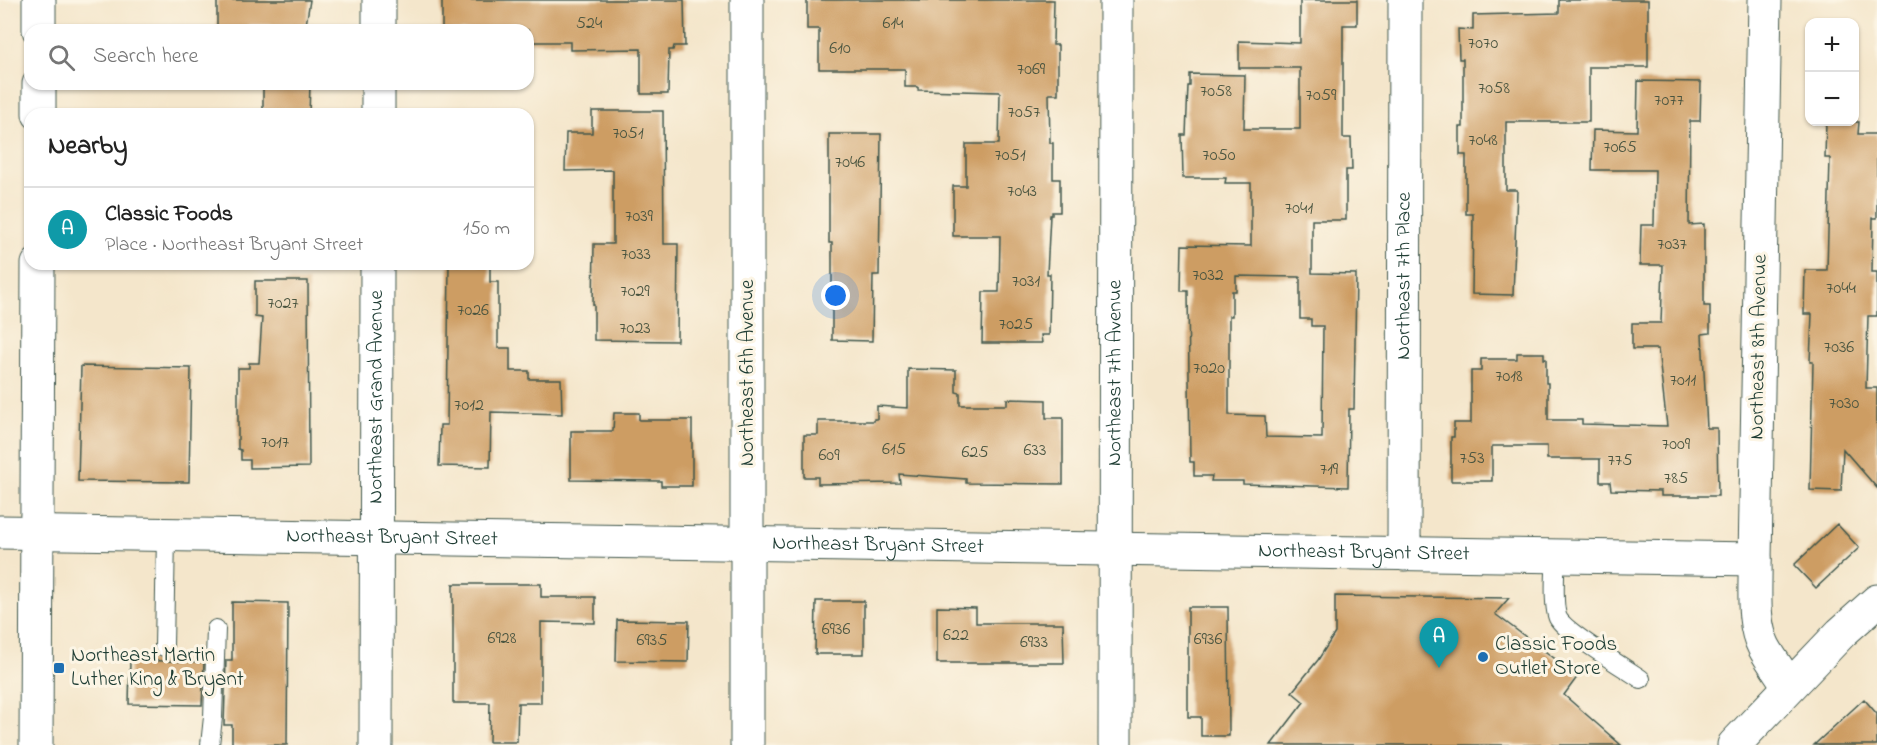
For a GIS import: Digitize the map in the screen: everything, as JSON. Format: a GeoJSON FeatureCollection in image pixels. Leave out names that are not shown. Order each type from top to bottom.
{"type":"FeatureCollection","features":[{"type":"Feature","properties":{"kind":"street"},"geometry":{"type":"LineString","coordinates":[[39,0],[39,24]]}},
{"type":"Feature","properties":{"kind":"street"},"geometry":{"type":"LineString","coordinates":[[379,0],[379,24]]}},
{"type":"Feature","properties":{"kind":"street","name":"Northeast 6th Avenue"},"geometry":{"type":"LineString","coordinates":[[747,0],[747,745]]}},
{"type":"Feature","properties":{"kind":"street","name":"Northeast 7th Avenue"},"geometry":{"type":"LineString","coordinates":[[1115,745],[1116,0]]}},
{"type":"Feature","properties":{"kind":"street","name":"Northeast 7th Place"},"geometry":{"type":"LineString","coordinates":[[1404,554],[1405,0]]}},
{"type":"Feature","properties":{"kind":"street","name":"Northeast 8th Avenue"},"geometry":{"type":"LineString","coordinates":[[1764,0],[1755,559],[1758,630],[1764,646],[1789,686]]}},
{"type":"Feature","properties":{"kind":"street"},"geometry":{"type":"LineString","coordinates":[[39,90],[39,108]]}},
{"type":"Feature","properties":{"kind":"street"},"geometry":{"type":"LineString","coordinates":[[378,90],[378,108]]}},
{"type":"Feature","properties":{"kind":"street"},"geometry":{"type":"LineString","coordinates":[[36,745],[38,270]]}},
{"type":"Feature","properties":{"kind":"street","name":"Northeast Grand Avenue"},"geometry":{"type":"LineString","coordinates":[[376,745],[377,270]]}},
{"type":"Feature","properties":{"kind":"street","name":"Northeast Bryant Street"},"geometry":{"type":"LineString","coordinates":[[0,532],[1755,559]]}},
{"type":"Feature","properties":{"kind":"street"},"geometry":{"type":"LineString","coordinates":[[1734,745],[1841,633],[1877,601]]}},
{"type":"Feature","properties":{"kind":"lane"},"geometry":{"type":"LineString","coordinates":[[164,647],[166,535]]}},
{"type":"Feature","properties":{"kind":"lane"},"geometry":{"type":"LineString","coordinates":[[1556,557],[1555,587],[1558,618],[1573,633],[1641,679]]}},
{"type":"Feature","properties":{"kind":"lane"},"geometry":{"type":"LineString","coordinates":[[210,745],[216,629]]}},
{"type":"Feature","properties":{"kind":"building"},"geometry":{"type":"Polygon","coordinates":[[[217,0],[310,0],[306,24],[217,24],[217,0]]]}},
{"type":"Feature","properties":{"kind":"building"},"geometry":{"type":"Polygon","coordinates":[[[442,0],[684,0],[685,46],[674,46],[673,50],[669,50],[668,94],[641,94],[641,49],[570,50],[570,42],[534,42],[534,24],[442,24],[442,0]]]}},
{"type":"Feature","properties":{"kind":"building"},"geometry":{"type":"Polygon","coordinates":[[[807,0],[1054,0],[1053,45],[1058,45],[1058,94],[1049,94],[1050,143],[1053,143],[1053,179],[1060,179],[1060,212],[1052,212],[1050,215],[1047,274],[1050,274],[1049,335],[1041,335],[1042,343],[982,343],[983,292],[999,292],[1000,236],[953,236],[953,186],[966,186],[966,144],[999,144],[1000,92],[918,90],[918,87],[905,87],[905,69],[819,69],[819,29],[807,29],[807,0]]]}},
{"type":"Feature","properties":{"kind":"building"},"geometry":{"type":"Polygon","coordinates":[[[1300,0],[1357,0],[1357,25],[1343,25],[1343,138],[1351,138],[1352,170],[1346,170],[1346,220],[1312,220],[1312,273],[1356,274],[1354,409],[1349,409],[1348,487],[1211,481],[1212,476],[1194,476],[1194,462],[1190,462],[1188,291],[1181,291],[1182,245],[1251,246],[1251,183],[1225,183],[1226,178],[1183,178],[1182,135],[1186,135],[1190,74],[1245,75],[1244,129],[1300,129],[1300,68],[1239,68],[1239,41],[1300,43],[1300,0]],[[1236,276],[1236,291],[1232,291],[1232,316],[1229,316],[1229,415],[1265,416],[1266,437],[1322,438],[1323,326],[1311,326],[1311,319],[1300,319],[1300,277],[1236,276]]]}},
{"type":"Feature","properties":{"kind":"building"},"geometry":{"type":"Polygon","coordinates":[[[1559,0],[1648,0],[1648,67],[1589,67],[1589,122],[1506,122],[1506,190],[1517,190],[1513,295],[1472,294],[1473,214],[1466,214],[1466,155],[1460,155],[1460,127],[1463,127],[1463,59],[1459,59],[1458,29],[1473,30],[1473,15],[1559,13],[1559,0]]]}},
{"type":"Feature","properties":{"kind":"building"},"geometry":{"type":"Polygon","coordinates":[[[1638,81],[1701,82],[1700,121],[1690,121],[1689,225],[1704,224],[1704,306],[1710,306],[1710,333],[1702,334],[1707,428],[1717,428],[1718,496],[1661,496],[1661,491],[1611,490],[1610,482],[1600,482],[1600,459],[1547,459],[1547,446],[1492,446],[1492,481],[1451,481],[1451,437],[1454,437],[1454,423],[1471,423],[1471,371],[1481,371],[1481,359],[1517,359],[1517,353],[1544,353],[1546,383],[1548,383],[1548,420],[1582,420],[1582,424],[1667,426],[1658,349],[1632,349],[1632,323],[1661,323],[1663,265],[1640,265],[1641,225],[1654,225],[1655,170],[1592,170],[1593,130],[1637,131],[1638,81]]]}},
{"type":"Feature","properties":{"kind":"building"},"geometry":{"type":"Polygon","coordinates":[[[263,90],[310,90],[309,108],[263,108],[263,90]]]}},
{"type":"Feature","properties":{"kind":"building"},"geometry":{"type":"Polygon","coordinates":[[[592,111],[663,111],[664,244],[678,244],[677,341],[594,340],[594,244],[613,244],[613,170],[565,171],[566,133],[592,133],[592,111]]]}},
{"type":"Feature","properties":{"kind":"building"},"geometry":{"type":"Polygon","coordinates":[[[1826,126],[1859,126],[1858,134],[1876,134],[1877,218],[1873,218],[1872,272],[1877,272],[1877,316],[1868,316],[1866,388],[1877,388],[1877,488],[1843,449],[1841,491],[1810,490],[1812,314],[1804,314],[1805,270],[1827,270],[1830,158],[1825,158],[1826,126]]]}},
{"type":"Feature","properties":{"kind":"building"},"geometry":{"type":"Polygon","coordinates":[[[829,134],[881,134],[879,275],[873,275],[872,341],[832,340],[829,134]]]}},
{"type":"Feature","properties":{"kind":"building"},"geometry":{"type":"Polygon","coordinates":[[[449,270],[490,270],[490,282],[498,282],[498,348],[510,348],[510,371],[529,371],[529,379],[561,379],[562,414],[491,412],[490,467],[439,466],[440,425],[447,425],[449,270]]]}},
{"type":"Feature","properties":{"kind":"building"},"geometry":{"type":"Polygon","coordinates":[[[255,281],[308,281],[309,467],[250,468],[250,460],[241,460],[241,450],[238,449],[238,368],[249,368],[249,363],[259,363],[262,318],[255,317],[255,281]]]}},
{"type":"Feature","properties":{"kind":"building"},"geometry":{"type":"Polygon","coordinates":[[[81,366],[191,368],[189,482],[78,481],[81,366]]]}},
{"type":"Feature","properties":{"kind":"building"},"geometry":{"type":"Polygon","coordinates":[[[908,369],[956,370],[956,392],[960,393],[960,405],[1007,405],[1007,399],[1046,400],[1046,418],[1063,418],[1063,484],[966,483],[966,479],[899,474],[900,483],[818,484],[818,477],[804,477],[804,435],[818,435],[818,421],[874,421],[877,419],[877,406],[908,408],[908,369]]]}},
{"type":"Feature","properties":{"kind":"building"},"geometry":{"type":"Polygon","coordinates":[[[614,413],[639,413],[639,420],[692,420],[692,486],[661,486],[661,481],[571,480],[571,431],[613,431],[614,413]]]}},
{"type":"Feature","properties":{"kind":"building"},"geometry":{"type":"Polygon","coordinates":[[[1837,524],[1859,548],[1816,588],[1794,565],[1837,524]]]}},
{"type":"Feature","properties":{"kind":"building"},"geometry":{"type":"Polygon","coordinates":[[[453,584],[541,584],[541,597],[595,597],[595,623],[541,622],[541,703],[518,703],[517,742],[489,742],[490,703],[453,703],[453,584]]]}},
{"type":"Feature","properties":{"kind":"building"},"geometry":{"type":"Polygon","coordinates":[[[1335,596],[1509,598],[1495,614],[1578,676],[1564,695],[1621,745],[1271,745],[1304,702],[1292,692],[1318,660],[1335,633],[1335,596]]]}},
{"type":"Feature","properties":{"kind":"building"},"geometry":{"type":"Polygon","coordinates":[[[816,601],[864,601],[864,654],[815,654],[816,601]]]}},
{"type":"Feature","properties":{"kind":"building"},"geometry":{"type":"Polygon","coordinates":[[[232,602],[288,603],[287,745],[232,745],[232,725],[224,725],[226,660],[232,660],[232,602]]]}},
{"type":"Feature","properties":{"kind":"building"},"geometry":{"type":"Polygon","coordinates":[[[937,607],[976,608],[976,623],[1063,623],[1064,663],[937,663],[937,607]]]}},
{"type":"Feature","properties":{"kind":"building"},"geometry":{"type":"Polygon","coordinates":[[[1188,607],[1228,607],[1229,736],[1201,736],[1201,717],[1188,717],[1188,607]]]}},
{"type":"Feature","properties":{"kind":"building"},"geometry":{"type":"Polygon","coordinates":[[[617,620],[689,621],[688,662],[616,661],[617,620]]]}},
{"type":"Feature","properties":{"kind":"building"},"geometry":{"type":"Polygon","coordinates":[[[130,660],[204,662],[202,705],[129,704],[130,660]]]}},
{"type":"Feature","properties":{"kind":"building"},"geometry":{"type":"Polygon","coordinates":[[[1864,699],[1877,714],[1877,745],[1814,745],[1864,699]]]}},
{"type":"Feature","properties":{"kind":"place","name":"Classic Foods Outlet Store"},"geometry":{"type":"Point","coordinates":[1483,657]}},
{"type":"Feature","properties":{"kind":"place","name":"Northeast Martin Luther King & Bryant"},"geometry":{"type":"Point","coordinates":[59,668]}},
{"type":"Feature","properties":{"kind":"place","name":"Classic Foods"},"geometry":{"type":"Point","coordinates":[1439,668]}}]}
